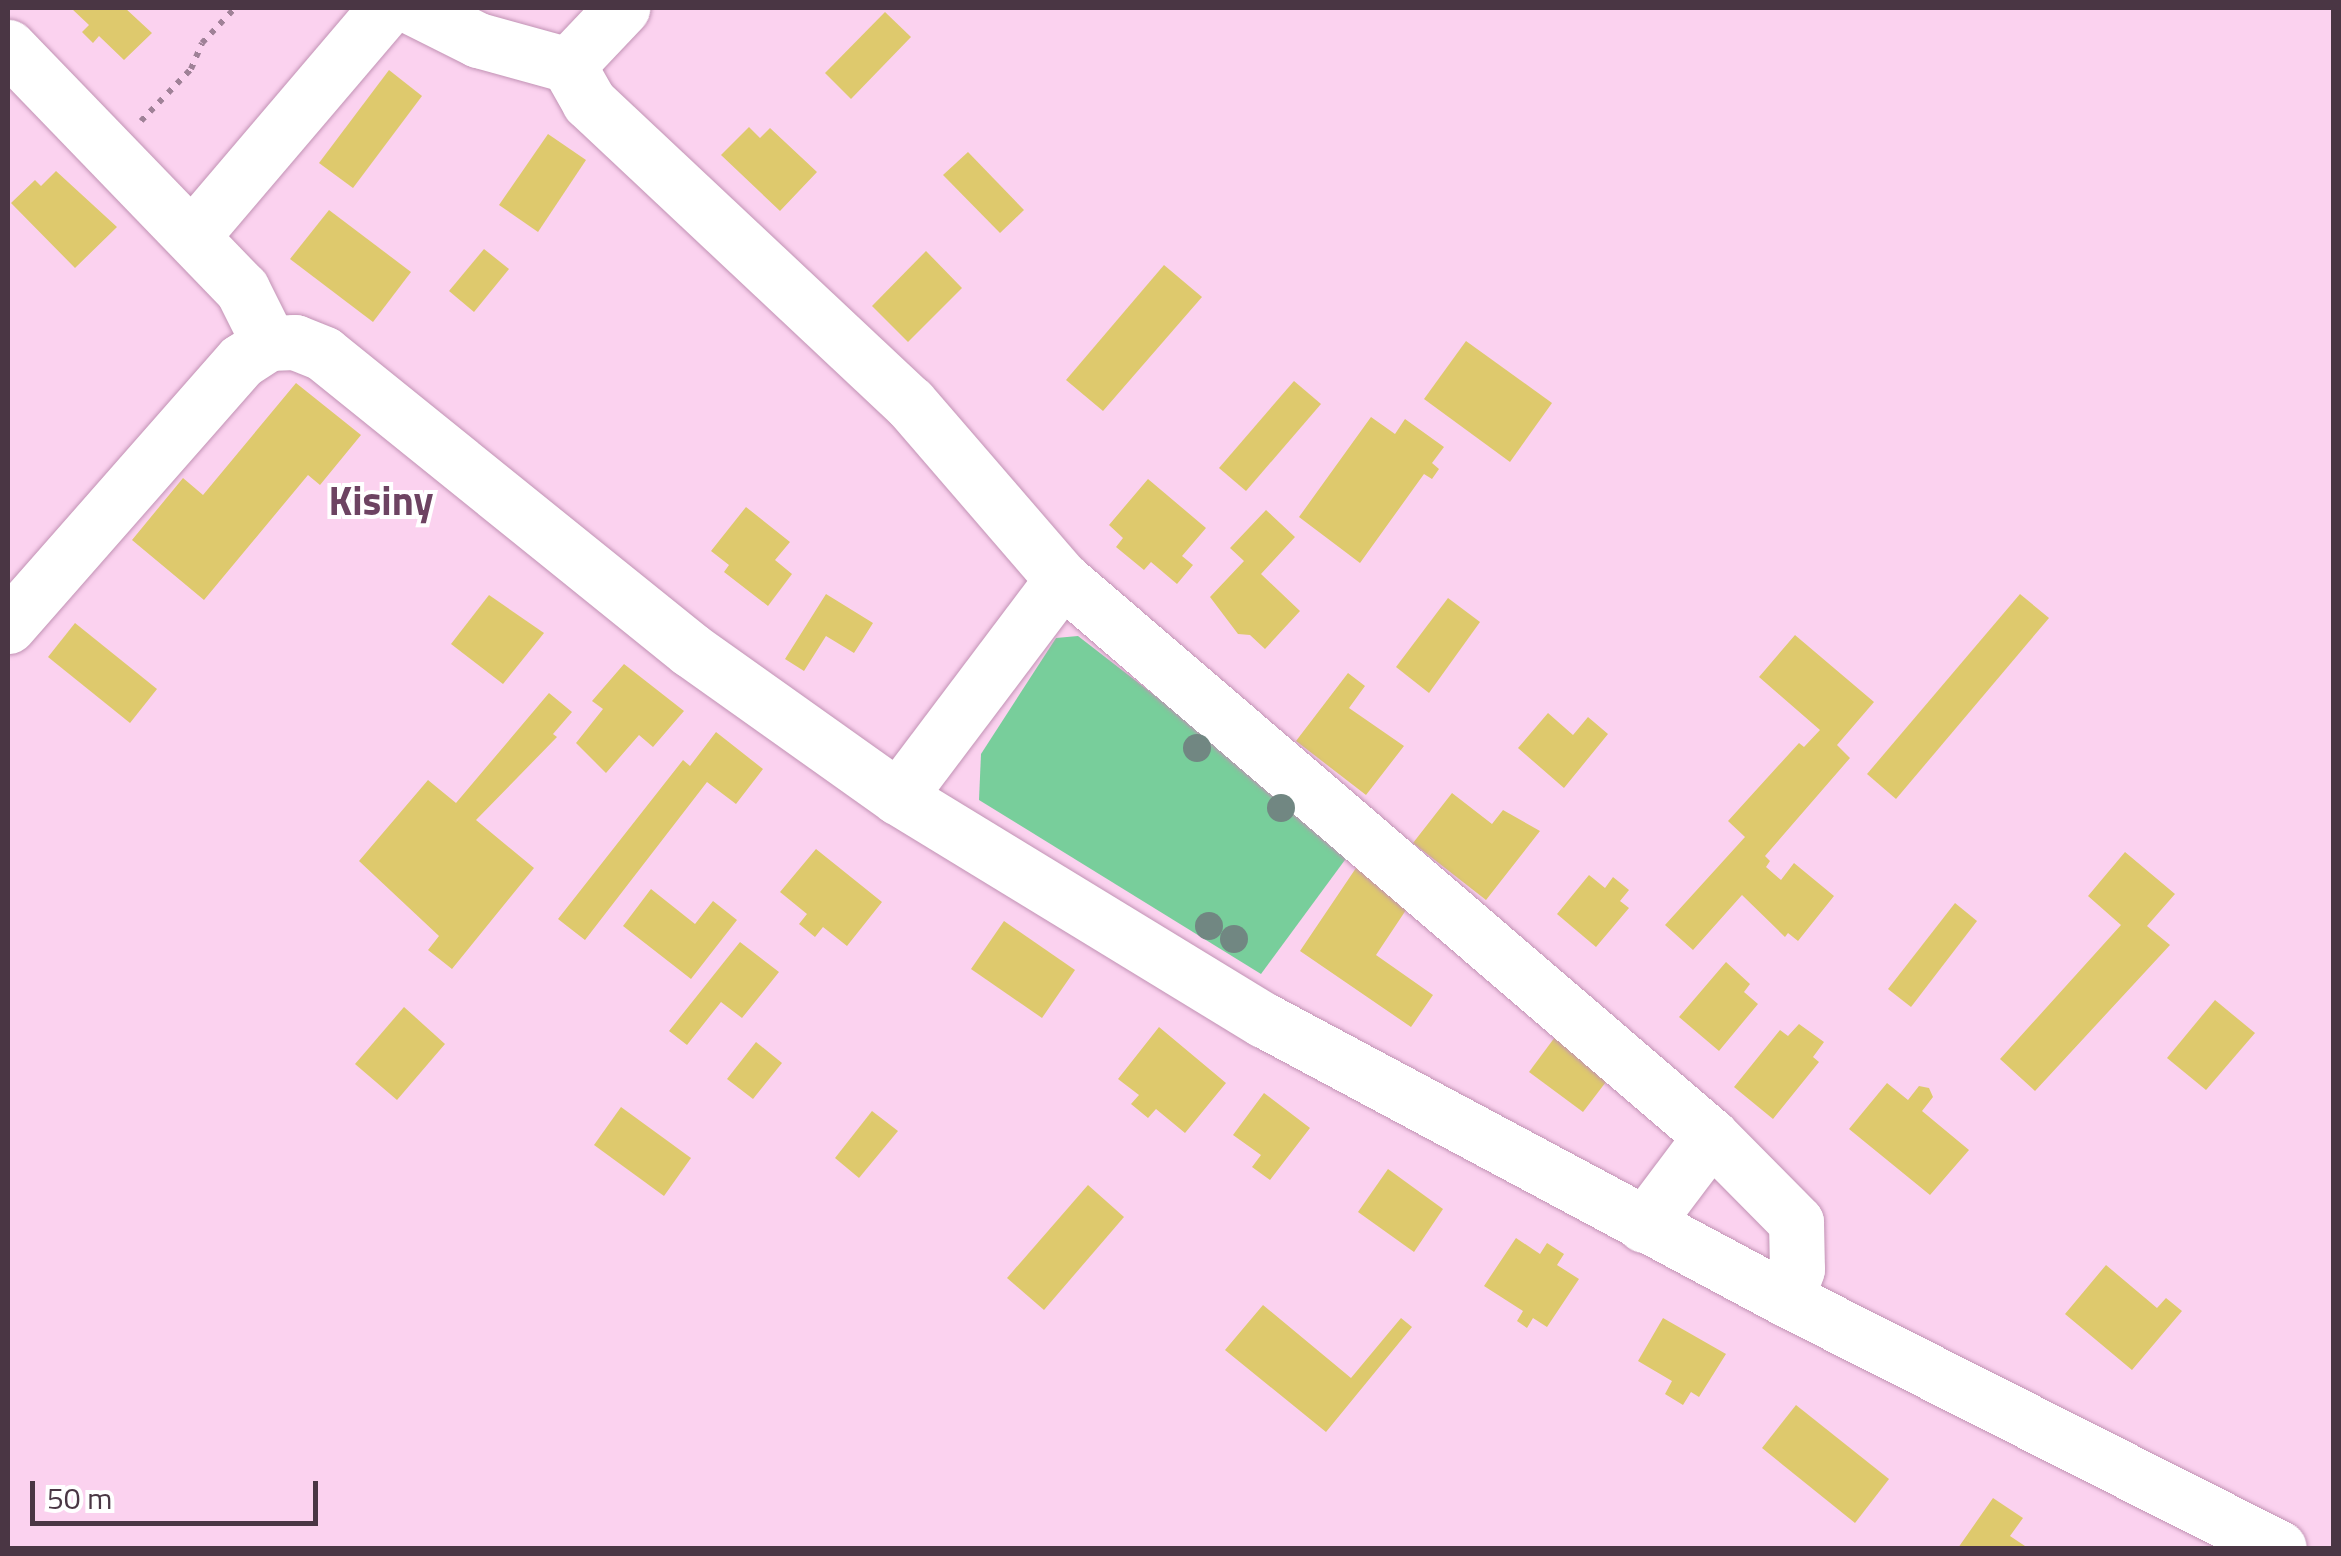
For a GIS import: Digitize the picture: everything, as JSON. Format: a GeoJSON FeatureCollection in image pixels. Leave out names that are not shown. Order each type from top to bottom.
{"type":"FeatureCollection","features":[{"type":"Feature","properties":{"kind":"street"},"geometry":{"type":"LineString","coordinates":[[193,235],[386,8]]}},
{"type":"Feature","properties":{"kind":"street"},"geometry":{"type":"LineString","coordinates":[[414,8],[478,40],[568,65],[589,102],[910,403],[1062,579],[1711,1136],[1796,1222],[1797,1269],[1786,1300]]}},
{"type":"Feature","properties":{"kind":"street"},"geometry":{"type":"LineString","coordinates":[[568,65],[622,8]]}},
{"type":"Feature","properties":{"kind":"street"},"geometry":{"type":"LineString","coordinates":[[8,47],[242,289],[269,343]]}},
{"type":"Feature","properties":{"kind":"street"},"geometry":{"type":"LineString","coordinates":[[8,626],[241,361],[269,343],[294,342],[324,354],[691,650],[898,797],[1264,1020],[1786,1300],[2279,1548]]}},
{"type":"Feature","properties":{"kind":"street"},"geometry":{"type":"LineString","coordinates":[[898,797],[1062,579]]}},
{"type":"Feature","properties":{"kind":"street"},"geometry":{"type":"LineString","coordinates":[[1644,1225],[1711,1136]]}},
{"type":"Feature","properties":{"kind":"path"},"geometry":{"type":"LineString","coordinates":[[108,154],[191,69],[202,43],[235,8]]}},
{"type":"Feature","properties":{"kind":"green space"},"geometry":{"type":"Polygon","coordinates":[[[1078,636],[1353,849],[1261,974],[979,800],[981,754],[1056,638],[1078,636]]]}},
{"type":"Feature","properties":{"kind":"building"},"geometry":{"type":"Polygon","coordinates":[[[71,8],[125,8],[152,33],[124,60],[99,36],[93,43],[82,32],[89,25],[71,8]]]}},
{"type":"Feature","properties":{"kind":"building"},"geometry":{"type":"Polygon","coordinates":[[[885,12],[911,37],[851,99],[825,73],[885,12]]]}},
{"type":"Feature","properties":{"kind":"building"},"geometry":{"type":"Polygon","coordinates":[[[389,70],[422,96],[353,188],[319,163],[389,70]]]}},
{"type":"Feature","properties":{"kind":"building"},"geometry":{"type":"Polygon","coordinates":[[[749,127],[760,138],[770,128],[817,172],[780,211],[721,155],[749,127]]]}},
{"type":"Feature","properties":{"kind":"building"},"geometry":{"type":"Polygon","coordinates":[[[548,134],[586,160],[538,232],[499,205],[548,134]]]}},
{"type":"Feature","properties":{"kind":"building"},"geometry":{"type":"Polygon","coordinates":[[[968,152],[1024,210],[1000,233],[943,175],[968,152]]]}},
{"type":"Feature","properties":{"kind":"building"},"geometry":{"type":"Polygon","coordinates":[[[56,171],[117,227],[75,268],[11,203],[35,180],[41,186],[56,171]]]}},
{"type":"Feature","properties":{"kind":"building"},"geometry":{"type":"Polygon","coordinates":[[[329,210],[411,272],[373,322],[290,259],[329,210]]]}},
{"type":"Feature","properties":{"kind":"building"},"geometry":{"type":"Polygon","coordinates":[[[484,249],[509,269],[474,312],[449,291],[484,249]]]}},
{"type":"Feature","properties":{"kind":"building"},"geometry":{"type":"Polygon","coordinates":[[[926,251],[962,288],[908,342],[872,306],[926,251]]]}},
{"type":"Feature","properties":{"kind":"building"},"geometry":{"type":"Polygon","coordinates":[[[1164,265],[1202,297],[1103,411],[1066,380],[1164,265]]]}},
{"type":"Feature","properties":{"kind":"building"},"geometry":{"type":"Polygon","coordinates":[[[1466,341],[1552,403],[1510,462],[1424,399],[1466,341]]]}},
{"type":"Feature","properties":{"kind":"building"},"geometry":{"type":"Polygon","coordinates":[[[1294,381],[1321,404],[1246,491],[1219,468],[1294,381]]]}},
{"type":"Feature","properties":{"kind":"building"},"geometry":{"type":"Polygon","coordinates":[[[296,383],[361,435],[320,485],[308,475],[204,600],[132,540],[183,478],[203,495],[296,383]]]}},
{"type":"Feature","properties":{"kind":"building"},"geometry":{"type":"Polygon","coordinates":[[[1371,417],[1395,434],[1405,419],[1444,447],[1432,463],[1439,469],[1432,479],[1424,474],[1360,563],[1299,517],[1371,417]]]}},
{"type":"Feature","properties":{"kind":"building"},"geometry":{"type":"Polygon","coordinates":[[[1148,479],[1206,528],[1182,556],[1193,565],[1177,584],[1151,562],[1144,570],[1116,547],[1123,538],[1109,525],[1148,479]]]}},
{"type":"Feature","properties":{"kind":"building"},"geometry":{"type":"Polygon","coordinates":[[[746,507],[790,542],[775,560],[792,574],[768,606],[724,572],[729,565],[711,551],[746,507]]]}},
{"type":"Feature","properties":{"kind":"building"},"geometry":{"type":"Polygon","coordinates":[[[1266,510],[1295,537],[1261,574],[1300,611],[1265,649],[1250,635],[1238,634],[1210,597],[1244,561],[1230,548],[1266,510]]]}},
{"type":"Feature","properties":{"kind":"building"},"geometry":{"type":"Polygon","coordinates":[[[826,594],[873,623],[854,653],[826,636],[804,671],[785,659],[826,594]]]}},
{"type":"Feature","properties":{"kind":"building"},"geometry":{"type":"Polygon","coordinates":[[[2020,594],[2049,618],[1896,799],[1867,774],[2020,594]]]}},
{"type":"Feature","properties":{"kind":"building"},"geometry":{"type":"Polygon","coordinates":[[[489,595],[544,633],[503,684],[451,644],[489,595]]]}},
{"type":"Feature","properties":{"kind":"building"},"geometry":{"type":"Polygon","coordinates":[[[1448,598],[1480,622],[1429,693],[1396,667],[1448,598]]]}},
{"type":"Feature","properties":{"kind":"building"},"geometry":{"type":"Polygon","coordinates":[[[75,623],[157,689],[130,723],[48,657],[75,623]]]}},
{"type":"Feature","properties":{"kind":"building"},"geometry":{"type":"Polygon","coordinates":[[[1795,635],[1874,702],[1837,745],[1850,758],[1765,856],[1770,861],[1766,867],[1781,880],[1794,863],[1834,896],[1798,941],[1788,933],[1785,937],[1742,895],[1693,950],[1665,925],[1745,837],[1728,821],[1799,743],[1804,747],[1820,730],[1759,677],[1795,635]]]}},
{"type":"Feature","properties":{"kind":"building"},"geometry":{"type":"Polygon","coordinates":[[[624,664],[684,711],[653,747],[639,735],[606,773],[576,743],[603,709],[592,701],[624,664]]]}},
{"type":"Feature","properties":{"kind":"building"},"geometry":{"type":"Polygon","coordinates":[[[1348,673],[1365,686],[1349,708],[1404,746],[1366,795],[1296,741],[1348,673]]]}},
{"type":"Feature","properties":{"kind":"building"},"geometry":{"type":"Polygon","coordinates":[[[549,693],[572,712],[553,734],[557,737],[476,820],[534,868],[452,969],[428,950],[439,936],[359,861],[428,780],[456,803],[549,693]]]}},
{"type":"Feature","properties":{"kind":"building"},"geometry":{"type":"Polygon","coordinates":[[[1548,713],[1573,735],[1588,717],[1608,734],[1564,788],[1518,748],[1548,713]]]}},
{"type":"Feature","properties":{"kind":"building"},"geometry":{"type":"Polygon","coordinates":[[[716,732],[763,769],[736,804],[707,782],[585,940],[558,919],[683,760],[690,766],[716,732]]]}},
{"type":"Feature","properties":{"kind":"building"},"geometry":{"type":"Polygon","coordinates":[[[1452,793],[1492,824],[1503,810],[1540,831],[1486,900],[1413,843],[1452,793]]]}},
{"type":"Feature","properties":{"kind":"building"},"geometry":{"type":"Polygon","coordinates":[[[816,849],[882,902],[847,946],[823,927],[815,937],[799,924],[807,914],[780,892],[816,849]]]}},
{"type":"Feature","properties":{"kind":"building"},"geometry":{"type":"Polygon","coordinates":[[[2125,852],[2175,894],[2147,926],[2170,945],[2035,1091],[2000,1059],[2121,925],[2088,896],[2125,852]]]}},
{"type":"Feature","properties":{"kind":"building"},"geometry":{"type":"Polygon","coordinates":[[[1356,868],[1410,904],[1376,955],[1433,995],[1411,1027],[1300,951],[1356,868]]]}},
{"type":"Feature","properties":{"kind":"building"},"geometry":{"type":"Polygon","coordinates":[[[1589,875],[1605,888],[1613,877],[1629,890],[1620,901],[1629,908],[1596,947],[1557,914],[1589,875]]]}},
{"type":"Feature","properties":{"kind":"building"},"geometry":{"type":"Polygon","coordinates":[[[651,889],[695,924],[713,901],[737,920],[691,979],[623,926],[651,889]]]}},
{"type":"Feature","properties":{"kind":"building"},"geometry":{"type":"Polygon","coordinates":[[[1955,903],[1977,921],[1911,1007],[1888,989],[1955,903]]]}},
{"type":"Feature","properties":{"kind":"building"},"geometry":{"type":"Polygon","coordinates":[[[1004,921],[1075,970],[1042,1018],[971,969],[1004,921]]]}},
{"type":"Feature","properties":{"kind":"building"},"geometry":{"type":"Polygon","coordinates":[[[740,942],[779,972],[742,1018],[721,1002],[687,1045],[669,1031],[740,942]]]}},
{"type":"Feature","properties":{"kind":"building"},"geometry":{"type":"Polygon","coordinates":[[[1726,962],[1750,984],[1744,992],[1758,1004],[1719,1051],[1679,1017],[1726,962]]]}},
{"type":"Feature","properties":{"kind":"building"},"geometry":{"type":"Polygon","coordinates":[[[2215,1000],[2255,1033],[2206,1090],[2167,1058],[2215,1000]]]}},
{"type":"Feature","properties":{"kind":"building"},"geometry":{"type":"Polygon","coordinates":[[[404,1007],[445,1044],[397,1100],[355,1064],[404,1007]]]}},
{"type":"Feature","properties":{"kind":"building"},"geometry":{"type":"Polygon","coordinates":[[[1799,1024],[1824,1042],[1813,1057],[1819,1062],[1773,1119],[1734,1087],[1780,1030],[1788,1036],[1799,1024]]]}},
{"type":"Feature","properties":{"kind":"building"},"geometry":{"type":"Polygon","coordinates":[[[1159,1027],[1226,1083],[1185,1133],[1156,1109],[1148,1118],[1131,1104],[1139,1095],[1118,1079],[1159,1027]]]}},
{"type":"Feature","properties":{"kind":"building"},"geometry":{"type":"Polygon","coordinates":[[[1558,1033],[1612,1074],[1583,1112],[1529,1072],[1558,1033]]]}},
{"type":"Feature","properties":{"kind":"building"},"geometry":{"type":"Polygon","coordinates":[[[756,1042],[782,1063],[753,1099],[727,1079],[756,1042]]]}},
{"type":"Feature","properties":{"kind":"building"},"geometry":{"type":"Polygon","coordinates":[[[1887,1083],[1908,1100],[1919,1086],[1929,1088],[1933,1097],[1922,1111],[1969,1150],[1930,1195],[1849,1129],[1887,1083]]]}},
{"type":"Feature","properties":{"kind":"building"},"geometry":{"type":"Polygon","coordinates":[[[1264,1093],[1310,1128],[1270,1180],[1252,1167],[1261,1155],[1233,1135],[1264,1093]]]}},
{"type":"Feature","properties":{"kind":"building"},"geometry":{"type":"Polygon","coordinates":[[[621,1107],[691,1158],[664,1196],[594,1145],[621,1107]]]}},
{"type":"Feature","properties":{"kind":"building"},"geometry":{"type":"Polygon","coordinates":[[[872,1111],[898,1131],[859,1178],[835,1158],[872,1111]]]}},
{"type":"Feature","properties":{"kind":"building"},"geometry":{"type":"Polygon","coordinates":[[[1388,1169],[1443,1209],[1414,1252],[1358,1212],[1388,1169]]]}},
{"type":"Feature","properties":{"kind":"building"},"geometry":{"type":"Polygon","coordinates":[[[1088,1185],[1124,1217],[1044,1310],[1007,1278],[1088,1185]]]}},
{"type":"Feature","properties":{"kind":"building"},"geometry":{"type":"Polygon","coordinates":[[[1516,1238],[1540,1254],[1547,1243],[1564,1254],[1557,1265],[1579,1279],[1547,1327],[1533,1318],[1527,1328],[1517,1321],[1523,1311],[1484,1286],[1516,1238]]]}},
{"type":"Feature","properties":{"kind":"building"},"geometry":{"type":"Polygon","coordinates":[[[2106,1265],[2157,1308],[2166,1298],[2182,1311],[2132,1370],[2065,1314],[2106,1265]]]}},
{"type":"Feature","properties":{"kind":"building"},"geometry":{"type":"Polygon","coordinates":[[[1263,1305],[1351,1378],[1401,1318],[1412,1327],[1326,1432],[1225,1350],[1263,1305]]]}},
{"type":"Feature","properties":{"kind":"building"},"geometry":{"type":"Polygon","coordinates":[[[1663,1318],[1726,1354],[1699,1397],[1691,1392],[1683,1405],[1665,1394],[1672,1381],[1638,1361],[1663,1318]]]}},
{"type":"Feature","properties":{"kind":"building"},"geometry":{"type":"Polygon","coordinates":[[[1796,1405],[1889,1479],[1855,1523],[1762,1448],[1796,1405]]]}},
{"type":"Feature","properties":{"kind":"building"},"geometry":{"type":"Polygon","coordinates":[[[1993,1498],[2023,1518],[2010,1536],[2028,1548],[1958,1548],[1993,1498]]]}},
{"type":"Feature","properties":{"kind":"district","name":"Kisiny"},"geometry":{"type":"Point","coordinates":[381,501]}}]}
